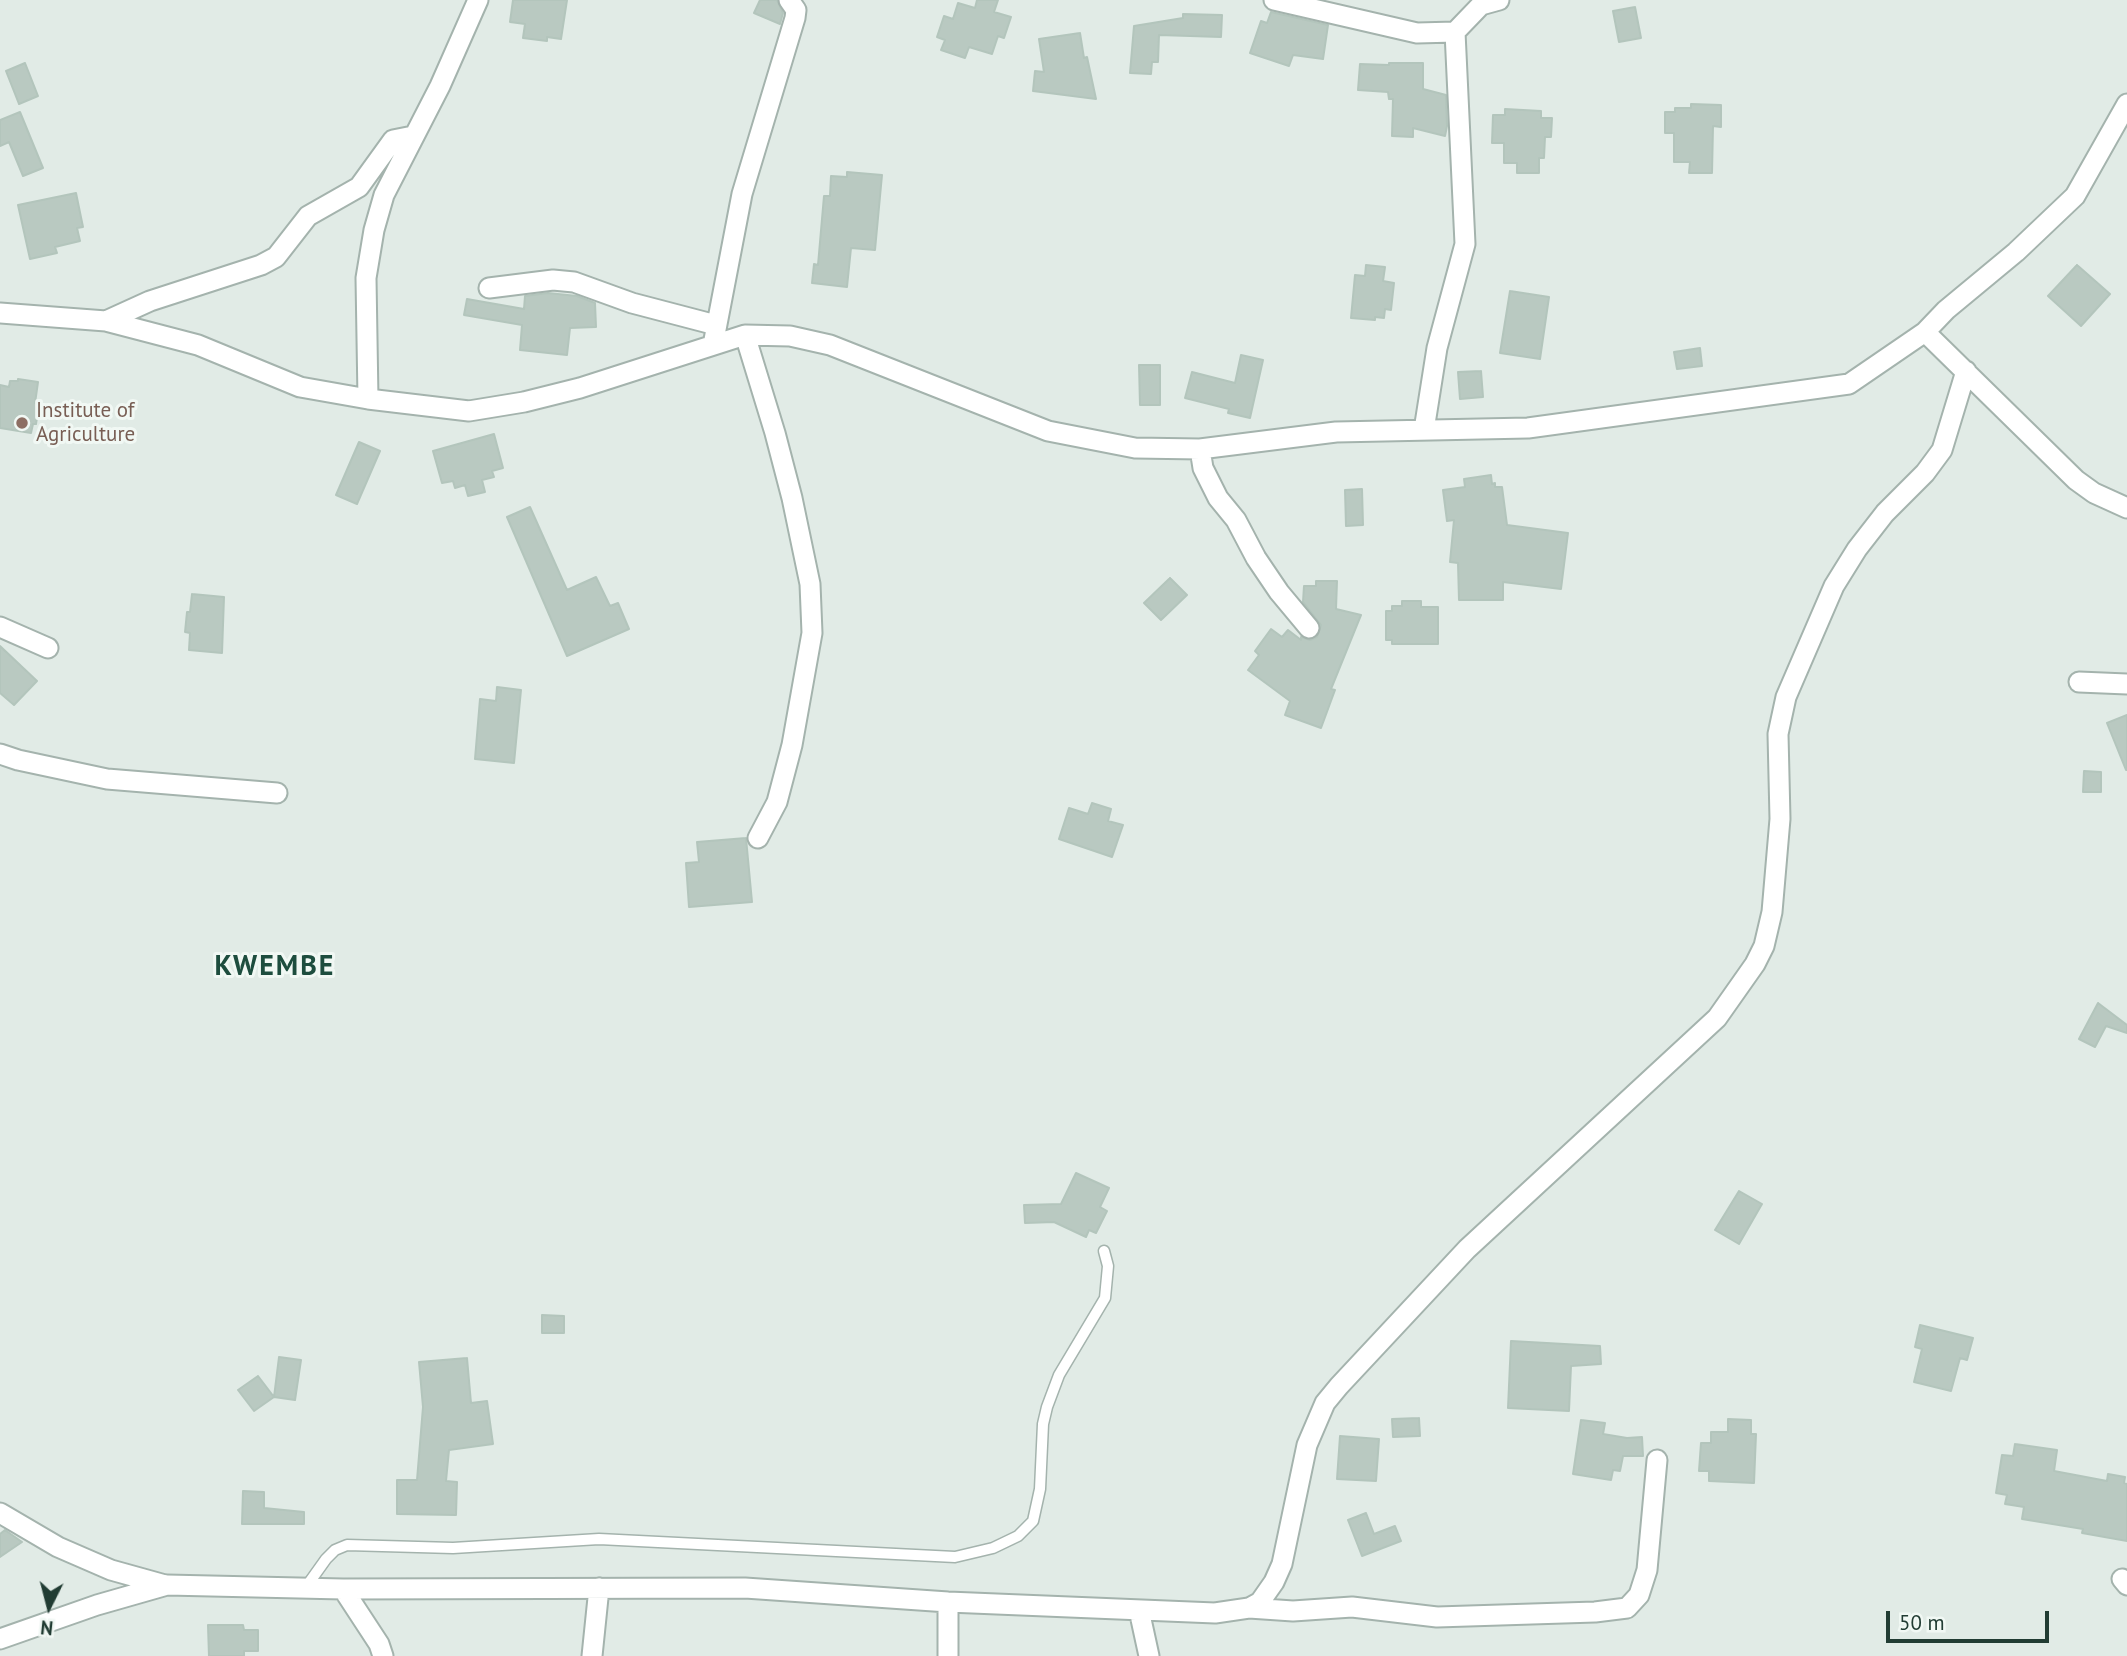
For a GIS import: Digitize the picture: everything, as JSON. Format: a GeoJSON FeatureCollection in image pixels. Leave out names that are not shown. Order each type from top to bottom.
{"type":"FeatureCollection","features":[{"type":"Feature","properties":{"kind":"street"},"geometry":{"type":"LineString","coordinates":[[368,399],[366,278],[374,230],[384,195],[440,86],[478,0]]}},
{"type":"Feature","properties":{"kind":"street"},"geometry":{"type":"LineString","coordinates":[[713,345],[742,194],[795,18],[796,10],[789,0]]}},
{"type":"Feature","properties":{"kind":"street"},"geometry":{"type":"LineString","coordinates":[[1274,0],[1417,33],[1455,32],[1481,5],[1499,0]]}},
{"type":"Feature","properties":{"kind":"street"},"geometry":{"type":"LineString","coordinates":[[1424,430],[1437,348],[1465,244],[1455,32]]}},
{"type":"Feature","properties":{"kind":"street"},"geometry":{"type":"LineString","coordinates":[[0,313],[106,321],[198,345],[300,387],[368,399],[469,411],[569,391],[745,335],[790,336],[830,345],[1048,431],[1135,449],[1200,449],[1336,432],[1528,428],[1849,384],[1925,332],[1946,310],[2016,252],[2075,197],[2127,104]]}},
{"type":"Feature","properties":{"kind":"street"},"geometry":{"type":"LineString","coordinates":[[106,321],[150,301],[261,265],[276,257],[308,216],[359,187],[393,140],[413,136]]}},
{"type":"Feature","properties":{"kind":"street"},"geometry":{"type":"LineString","coordinates":[[489,288],[552,280],[574,282],[632,303],[716,325]]}},
{"type":"Feature","properties":{"kind":"street"},"geometry":{"type":"LineString","coordinates":[[1925,332],[2076,480],[2094,493],[2127,508]]}},
{"type":"Feature","properties":{"kind":"street"},"geometry":{"type":"LineString","coordinates":[[745,335],[775,433],[794,511],[810,584],[812,634],[792,745],[778,802],[758,838]]}},
{"type":"Feature","properties":{"kind":"street"},"geometry":{"type":"LineString","coordinates":[[1250,1608],[1266,1594],[1282,1564],[1307,1446],[1325,1404],[1339,1386],[1467,1249],[1717,1018],[1755,964],[1764,946],[1772,912],[1780,819],[1778,734],[1786,697],[1834,586],[1857,549],[1885,513],[1925,473],[1942,450],[1966,371]]}},
{"type":"Feature","properties":{"kind":"street"},"geometry":{"type":"LineString","coordinates":[[1200,449],[1203,468],[1219,498],[1237,520],[1256,558],[1279,592],[1309,628]]}},
{"type":"Feature","properties":{"kind":"street"},"geometry":{"type":"LineString","coordinates":[[0,627],[48,648]]}},
{"type":"Feature","properties":{"kind":"street"},"geometry":{"type":"LineString","coordinates":[[2078,682],[2127,684]]}},
{"type":"Feature","properties":{"kind":"street"},"geometry":{"type":"LineString","coordinates":[[0,754],[107,779],[277,793]]}},
{"type":"Feature","properties":{"kind":"street"},"geometry":{"type":"LineString","coordinates":[[2,1517],[58,1547],[111,1570],[167,1585],[744,1588],[948,1602],[1215,1613],[1250,1608],[1293,1611],[1352,1607],[1437,1617],[1595,1612],[1627,1608],[1639,1595],[1647,1570],[1657,1460]]}},
{"type":"Feature","properties":{"kind":"street"},"geometry":{"type":"LineString","coordinates":[[0,1639],[97,1605],[167,1585]]}},
{"type":"Feature","properties":{"kind":"street"},"geometry":{"type":"LineString","coordinates":[[343,1588],[379,1644],[383,1656]]}},
{"type":"Feature","properties":{"kind":"street"},"geometry":{"type":"LineString","coordinates":[[592,1656],[599,1588]]}},
{"type":"Feature","properties":{"kind":"street"},"geometry":{"type":"LineString","coordinates":[[948,1602],[948,1656]]}},
{"type":"Feature","properties":{"kind":"street"},"geometry":{"type":"LineString","coordinates":[[1139,1610],[1149,1656]]}},
{"type":"Feature","properties":{"kind":"lane"},"geometry":{"type":"LineString","coordinates":[[306,1587],[326,1559],[335,1550],[347,1545],[453,1548],[599,1539],[955,1557],[993,1548],[1018,1536],[1033,1521],[1040,1489],[1047,1407],[1059,1375],[1105,1298],[1109,1278],[1104,1251]]}},
{"type":"Feature","properties":{"kind":"building"},"geometry":{"type":"Polygon","coordinates":[[[513,0],[567,0],[561,39],[547,37],[547,41],[523,38],[525,24],[510,22],[513,0]]]}},
{"type":"Feature","properties":{"kind":"building"},"geometry":{"type":"Polygon","coordinates":[[[760,0],[777,0],[783,13],[780,24],[754,13],[760,0]]]}},
{"type":"Feature","properties":{"kind":"building"},"geometry":{"type":"Polygon","coordinates":[[[977,0],[998,0],[994,12],[1011,17],[1004,38],[998,36],[992,54],[969,47],[965,58],[941,50],[945,40],[937,37],[944,16],[953,19],[958,3],[975,8],[977,0]]]}},
{"type":"Feature","properties":{"kind":"building"},"geometry":{"type":"Polygon","coordinates":[[[1635,7],[1641,38],[1619,42],[1613,11],[1635,7]]]}},
{"type":"Feature","properties":{"kind":"building"},"geometry":{"type":"Polygon","coordinates":[[[1271,12],[1328,25],[1323,59],[1293,55],[1289,66],[1250,53],[1261,21],[1267,23],[1271,12]]]}},
{"type":"Feature","properties":{"kind":"building"},"geometry":{"type":"Polygon","coordinates":[[[1183,14],[1222,15],[1221,37],[1159,35],[1158,62],[1152,62],[1151,74],[1130,73],[1134,26],[1183,18],[1183,14]]]}},
{"type":"Feature","properties":{"kind":"building"},"geometry":{"type":"Polygon","coordinates":[[[1080,33],[1096,99],[1033,91],[1035,71],[1044,72],[1039,39],[1080,33]]]}},
{"type":"Feature","properties":{"kind":"building"},"geometry":{"type":"Polygon","coordinates":[[[25,63],[38,96],[19,104],[6,71],[25,63]]]}},
{"type":"Feature","properties":{"kind":"building"},"geometry":{"type":"Polygon","coordinates":[[[1423,63],[1423,89],[1446,95],[1445,136],[1413,128],[1413,137],[1392,136],[1393,99],[1389,99],[1388,92],[1358,90],[1360,64],[1423,63]]]}},
{"type":"Feature","properties":{"kind":"building"},"geometry":{"type":"Polygon","coordinates":[[[1691,104],[1721,105],[1721,127],[1713,126],[1712,173],[1689,173],[1690,162],[1674,162],[1674,133],[1665,133],[1665,112],[1675,112],[1675,108],[1691,108],[1691,104]]]}},
{"type":"Feature","properties":{"kind":"building"},"geometry":{"type":"Polygon","coordinates":[[[1505,109],[1541,111],[1541,118],[1552,118],[1551,137],[1545,137],[1544,158],[1539,158],[1539,173],[1517,173],[1517,163],[1504,163],[1504,143],[1492,143],[1493,115],[1505,115],[1505,109]]]}},
{"type":"Feature","properties":{"kind":"building"},"geometry":{"type":"Polygon","coordinates":[[[20,112],[43,168],[23,176],[9,142],[0,146],[0,120],[20,112]]]}},
{"type":"Feature","properties":{"kind":"building"},"geometry":{"type":"Polygon","coordinates":[[[847,172],[882,175],[875,250],[851,248],[847,287],[812,283],[814,264],[818,265],[824,196],[830,196],[831,176],[847,177],[847,172]]]}},
{"type":"Feature","properties":{"kind":"building"},"geometry":{"type":"Polygon","coordinates":[[[76,193],[83,227],[77,228],[80,241],[55,247],[57,253],[30,259],[18,205],[76,193]]]}},
{"type":"Feature","properties":{"kind":"building"},"geometry":{"type":"Polygon","coordinates":[[[1366,265],[1385,267],[1383,281],[1394,283],[1391,310],[1385,309],[1384,318],[1351,318],[1355,275],[1365,276],[1366,265]]]}},
{"type":"Feature","properties":{"kind":"building"},"geometry":{"type":"Polygon","coordinates":[[[2077,265],[2110,294],[2081,326],[2048,296],[2077,265]]]}},
{"type":"Feature","properties":{"kind":"building"},"geometry":{"type":"Polygon","coordinates":[[[1510,291],[1549,297],[1540,359],[1500,353],[1510,291]]]}},
{"type":"Feature","properties":{"kind":"building"},"geometry":{"type":"Polygon","coordinates":[[[548,293],[577,296],[595,303],[596,327],[570,328],[567,355],[520,350],[522,325],[464,315],[467,299],[524,309],[525,296],[548,293]]]}},
{"type":"Feature","properties":{"kind":"building"},"geometry":{"type":"Polygon","coordinates":[[[1700,348],[1702,366],[1677,369],[1674,352],[1700,348]]]}},
{"type":"Feature","properties":{"kind":"building"},"geometry":{"type":"Polygon","coordinates":[[[1241,355],[1263,360],[1250,418],[1228,413],[1229,409],[1185,398],[1192,372],[1235,383],[1241,355]]]}},
{"type":"Feature","properties":{"kind":"building"},"geometry":{"type":"Polygon","coordinates":[[[1139,365],[1160,365],[1160,405],[1140,405],[1139,365]]]}},
{"type":"Feature","properties":{"kind":"building"},"geometry":{"type":"Polygon","coordinates":[[[1481,371],[1483,397],[1460,399],[1458,372],[1481,371]]]}},
{"type":"Feature","properties":{"kind":"building"},"geometry":{"type":"Polygon","coordinates":[[[18,379],[38,382],[35,403],[39,404],[36,424],[33,424],[31,433],[0,428],[0,385],[9,387],[10,381],[18,379]]]}},
{"type":"Feature","properties":{"kind":"building"},"geometry":{"type":"Polygon","coordinates":[[[494,434],[503,468],[492,471],[494,477],[482,480],[485,492],[468,496],[465,485],[455,488],[453,481],[442,483],[433,451],[494,434]]]}},
{"type":"Feature","properties":{"kind":"building"},"geometry":{"type":"Polygon","coordinates":[[[359,442],[380,451],[357,504],[336,495],[359,442]]]}},
{"type":"Feature","properties":{"kind":"building"},"geometry":{"type":"Polygon","coordinates":[[[1491,475],[1492,484],[1502,487],[1507,525],[1568,533],[1561,589],[1503,582],[1503,600],[1459,600],[1458,563],[1450,562],[1454,520],[1447,521],[1443,490],[1465,487],[1464,479],[1491,475]]]}},
{"type":"Feature","properties":{"kind":"building"},"geometry":{"type":"Polygon","coordinates":[[[1362,489],[1363,525],[1346,526],[1345,490],[1362,489]]]}},
{"type":"Feature","properties":{"kind":"building"},"geometry":{"type":"Polygon","coordinates":[[[530,507],[567,590],[596,577],[610,606],[618,603],[629,629],[567,656],[507,517],[530,507]]]}},
{"type":"Feature","properties":{"kind":"building"},"geometry":{"type":"Polygon","coordinates":[[[1170,578],[1187,595],[1161,620],[1144,603],[1170,578]]]}},
{"type":"Feature","properties":{"kind":"building"},"geometry":{"type":"Polygon","coordinates":[[[1316,581],[1337,581],[1336,609],[1361,615],[1331,689],[1335,690],[1321,728],[1285,715],[1290,701],[1248,670],[1259,655],[1255,651],[1271,629],[1282,637],[1288,630],[1301,640],[1301,637],[1310,640],[1317,637],[1321,625],[1303,602],[1304,586],[1316,586],[1316,581]]]}},
{"type":"Feature","properties":{"kind":"building"},"geometry":{"type":"Polygon","coordinates":[[[192,594],[224,597],[222,653],[189,650],[190,633],[185,632],[192,594]]]}},
{"type":"Feature","properties":{"kind":"building"},"geometry":{"type":"Polygon","coordinates":[[[1402,601],[1421,601],[1421,607],[1438,607],[1438,644],[1392,644],[1392,640],[1386,640],[1386,611],[1392,611],[1392,606],[1402,606],[1402,601]]]}},
{"type":"Feature","properties":{"kind":"building"},"geometry":{"type":"Polygon","coordinates":[[[0,646],[37,681],[14,705],[0,693],[0,646]]]}},
{"type":"Feature","properties":{"kind":"building"},"geometry":{"type":"Polygon","coordinates":[[[497,687],[521,690],[514,763],[475,759],[480,699],[496,701],[497,687]]]}},
{"type":"Feature","properties":{"kind":"building"},"geometry":{"type":"Polygon","coordinates":[[[2127,715],[2127,770],[2126,770],[2107,723],[2127,715]]]}},
{"type":"Feature","properties":{"kind":"building"},"geometry":{"type":"Polygon","coordinates":[[[2084,771],[2101,772],[2101,792],[2083,792],[2084,771]]]}},
{"type":"Feature","properties":{"kind":"building"},"geometry":{"type":"Polygon","coordinates":[[[1092,803],[1111,809],[1108,821],[1123,825],[1112,857],[1059,839],[1069,808],[1088,814],[1092,803]]]}},
{"type":"Feature","properties":{"kind":"building"},"geometry":{"type":"Polygon","coordinates":[[[746,838],[752,902],[689,907],[686,863],[699,862],[697,842],[746,838]]]}},
{"type":"Feature","properties":{"kind":"building"},"geometry":{"type":"Polygon","coordinates":[[[2098,1003],[2127,1025],[2127,1033],[2106,1026],[2095,1047],[2079,1039],[2098,1003]]]}},
{"type":"Feature","properties":{"kind":"building"},"geometry":{"type":"Polygon","coordinates":[[[1076,1173],[1109,1188],[1100,1207],[1107,1211],[1096,1233],[1089,1230],[1086,1237],[1054,1222],[1025,1223],[1024,1205],[1061,1204],[1076,1173]]]}},
{"type":"Feature","properties":{"kind":"building"},"geometry":{"type":"Polygon","coordinates":[[[1739,1191],[1762,1204],[1739,1244],[1715,1230],[1739,1191]]]}},
{"type":"Feature","properties":{"kind":"building"},"geometry":{"type":"Polygon","coordinates":[[[542,1315],[564,1316],[564,1333],[542,1333],[542,1315]]]}},
{"type":"Feature","properties":{"kind":"building"},"geometry":{"type":"Polygon","coordinates":[[[1920,1325],[1973,1338],[1967,1360],[1960,1358],[1951,1391],[1914,1382],[1922,1349],[1915,1347],[1920,1325]]]}},
{"type":"Feature","properties":{"kind":"building"},"geometry":{"type":"Polygon","coordinates":[[[1511,1341],[1600,1346],[1601,1364],[1571,1366],[1569,1411],[1508,1408],[1511,1341]]]}},
{"type":"Feature","properties":{"kind":"building"},"geometry":{"type":"Polygon","coordinates":[[[279,1357],[301,1360],[295,1400],[274,1397],[279,1357]]]}},
{"type":"Feature","properties":{"kind":"building"},"geometry":{"type":"Polygon","coordinates":[[[467,1358],[471,1403],[487,1401],[493,1444],[449,1450],[446,1481],[457,1482],[456,1515],[397,1514],[397,1480],[417,1480],[423,1407],[419,1362],[467,1358]]]}},
{"type":"Feature","properties":{"kind":"building"},"geometry":{"type":"Polygon","coordinates":[[[258,1376],[274,1397],[254,1411],[238,1390],[258,1376]]]}},
{"type":"Feature","properties":{"kind":"building"},"geometry":{"type":"Polygon","coordinates":[[[1419,1418],[1420,1436],[1393,1437],[1392,1419],[1419,1418]]]}},
{"type":"Feature","properties":{"kind":"building"},"geometry":{"type":"Polygon","coordinates":[[[1728,1419],[1751,1420],[1751,1434],[1756,1434],[1754,1483],[1709,1481],[1709,1471],[1699,1471],[1701,1443],[1711,1443],[1711,1432],[1728,1432],[1728,1419]]]}},
{"type":"Feature","properties":{"kind":"building"},"geometry":{"type":"Polygon","coordinates":[[[1581,1420],[1605,1423],[1603,1434],[1627,1438],[1642,1437],[1643,1456],[1623,1456],[1620,1471],[1613,1470],[1611,1480],[1573,1474],[1581,1420]]]}},
{"type":"Feature","properties":{"kind":"building"},"geometry":{"type":"Polygon","coordinates":[[[1340,1436],[1379,1439],[1376,1481],[1337,1479],[1340,1436]]]}},
{"type":"Feature","properties":{"kind":"building"},"geometry":{"type":"Polygon","coordinates":[[[2015,1444],[2057,1450],[2054,1471],[2107,1481],[2108,1474],[2125,1477],[2127,1541],[2082,1533],[2083,1529],[2022,1519],[2024,1507],[2005,1504],[2007,1495],[1996,1493],[2002,1455],[2013,1456],[2015,1444]]]}},
{"type":"Feature","properties":{"kind":"building"},"geometry":{"type":"Polygon","coordinates":[[[243,1491],[264,1492],[264,1508],[304,1512],[304,1524],[242,1524],[243,1491]]]}},
{"type":"Feature","properties":{"kind":"building"},"geometry":{"type":"Polygon","coordinates":[[[1366,1513],[1374,1534],[1395,1526],[1401,1541],[1362,1556],[1348,1520],[1366,1513]]]}},
{"type":"Feature","properties":{"kind":"building"},"geometry":{"type":"Polygon","coordinates":[[[5,1530],[22,1542],[0,1557],[0,1534],[5,1530]]]}},
{"type":"Feature","properties":{"kind":"building"},"geometry":{"type":"Polygon","coordinates":[[[208,1625],[243,1625],[244,1630],[258,1630],[258,1651],[244,1651],[244,1656],[209,1656],[208,1625]]]}},
{"type":"Feature","properties":{"kind":"place","name":"Institute of Agriculture"},"geometry":{"type":"Point","coordinates":[22,423]}},
{"type":"Feature","properties":{"kind":"district","name":"KWEMBE"},"geometry":{"type":"Point","coordinates":[275,967]}}]}
